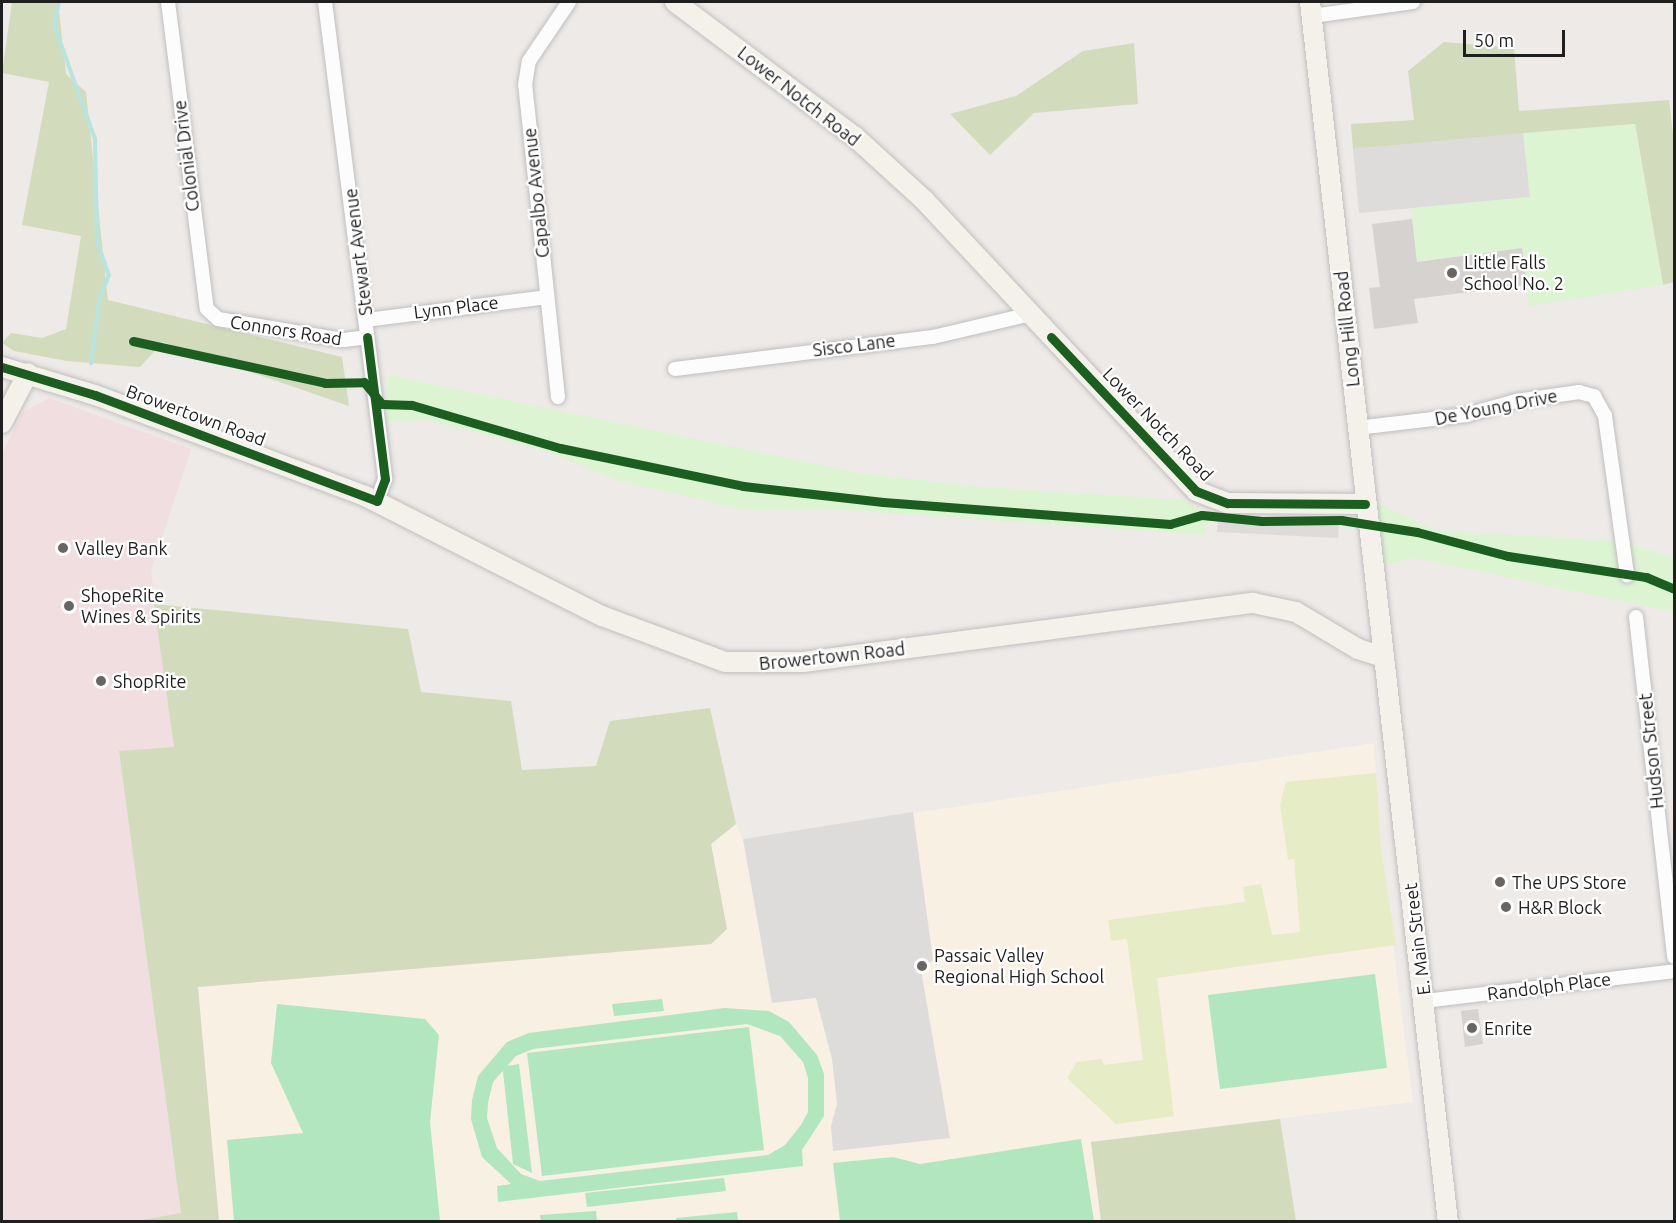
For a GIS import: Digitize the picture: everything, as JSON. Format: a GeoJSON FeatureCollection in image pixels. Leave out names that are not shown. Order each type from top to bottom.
{"type":"FeatureCollection","features":[{"type":"Feature","properties":{"kind":"street","name":"Colonial Drive"},"geometry":{"type":"LineString","coordinates":[[168,2],[207,309]]}},
{"type":"Feature","properties":{"kind":"street","name":"Stewart Avenue"},"geometry":{"type":"LineString","coordinates":[[325,2],[385,479],[377,501]]}},
{"type":"Feature","properties":{"kind":"street","name":"Capalbo Avenue"},"geometry":{"type":"LineString","coordinates":[[558,397],[525,85],[529,61],[569,2]]}},
{"type":"Feature","properties":{"kind":"street","name":"Lower Notch Road"},"geometry":{"type":"LineString","coordinates":[[675,2],[855,137],[961,237],[1196,491],[1228,503],[1365,504]]}},
{"type":"Feature","properties":{"kind":"street"},"geometry":{"type":"LineString","coordinates":[[1311,9],[1413,2]]}},
{"type":"Feature","properties":{"kind":"street","name":"Long Hill Road"},"geometry":{"type":"LineString","coordinates":[[1311,9],[1383,657]]}},
{"type":"Feature","properties":{"kind":"street","name":"Lynn Place"},"geometry":{"type":"LineString","coordinates":[[366,320],[547,297]]}},
{"type":"Feature","properties":{"kind":"street","name":"Connors Road"},"geometry":{"type":"LineString","coordinates":[[207,309],[218,319],[344,340],[367,337]]}},
{"type":"Feature","properties":{"kind":"street","name":"Sisco Lane"},"geometry":{"type":"LineString","coordinates":[[675,369],[933,337],[1031,314]]}},
{"type":"Feature","properties":{"kind":"street","name":"Browertown Road"},"geometry":{"type":"LineString","coordinates":[[2,367],[28,373],[377,501],[602,616],[725,662],[803,662],[1253,603],[1296,612],[1358,649],[1383,657]]}},
{"type":"Feature","properties":{"kind":"street"},"geometry":{"type":"LineString","coordinates":[[2,423],[28,373]]}},
{"type":"Feature","properties":{"kind":"street","name":"De Young Drive"},"geometry":{"type":"LineString","coordinates":[[1357,428],[1466,415],[1516,400],[1579,392],[1594,396],[1605,416],[1627,575]]}},
{"type":"Feature","properties":{"kind":"street","name":"Hudson Street"},"geometry":{"type":"LineString","coordinates":[[1636,617],[1674,957]]}},
{"type":"Feature","properties":{"kind":"street","name":"E. Main Street"},"geometry":{"type":"LineString","coordinates":[[1383,657],[1448,1221]]}},
{"type":"Feature","properties":{"kind":"street","name":"Randolph Place"},"geometry":{"type":"LineString","coordinates":[[1424,1001],[1674,972]]}},
{"type":"Feature","properties":{"kind":"shaded area"},"geometry":{"type":"Polygon","coordinates":[[[1523,133],[1530,197],[1359,213],[1353,149],[1523,133]]]}},
{"type":"Feature","properties":{"kind":"shaded area"},"geometry":{"type":"Polygon","coordinates":[[[49,398],[191,449],[151,571],[174,747],[119,752],[181,1214],[138,1222],[2,1221],[2,453],[23,412],[49,398]]]}},
{"type":"Feature","properties":{"kind":"shaded area"},"geometry":{"type":"Polygon","coordinates":[[[1218,516],[1339,522],[1338,538],[1217,532],[1218,516]]]}},
{"type":"Feature","properties":{"kind":"shaded area","name":"Passaic Valley Regional High School"},"geometry":{"type":"Polygon","coordinates":[[[1374,743],[1381,850],[1413,1102],[1091,1142],[1101,1221],[219,1221],[197,987],[711,944],[727,929],[711,844],[736,824],[743,839],[1374,743]]]}},
{"type":"Feature","properties":{"kind":"shaded area"},"geometry":{"type":"Polygon","coordinates":[[[913,812],[933,960],[921,970],[950,1138],[833,1151],[831,1126],[837,1104],[832,1059],[816,998],[772,1003],[743,839],[913,812]]]}},
{"type":"Feature","properties":{"kind":"green space"},"geometry":{"type":"Polygon","coordinates":[[[12,2],[58,2],[66,74],[86,92],[108,300],[342,357],[349,406],[163,342],[140,367],[67,361],[14,351],[2,343],[11,333],[42,338],[66,329],[81,236],[22,225],[49,82],[2,73],[12,2]]]}},
{"type":"Feature","properties":{"kind":"green space"},"geometry":{"type":"Polygon","coordinates":[[[1444,42],[1514,48],[1519,111],[1669,100],[1674,144],[1674,282],[1663,285],[1635,124],[1353,149],[1351,124],[1414,120],[1408,71],[1444,42]]]}},
{"type":"Feature","properties":{"kind":"green space"},"geometry":{"type":"Polygon","coordinates":[[[1134,43],[1138,104],[1034,113],[990,155],[950,114],[1016,96],[1083,51],[1134,43]]]}},
{"type":"Feature","properties":{"kind":"green space"},"geometry":{"type":"Polygon","coordinates":[[[1635,124],[1663,285],[1529,306],[1522,248],[1417,262],[1411,208],[1529,197],[1523,133],[1635,124]]]}},
{"type":"Feature","properties":{"kind":"green space"},"geometry":{"type":"Polygon","coordinates":[[[388,375],[859,473],[980,487],[1183,500],[1209,515],[1205,535],[826,509],[741,509],[618,481],[546,451],[429,420],[388,421],[388,375]]]}},
{"type":"Feature","properties":{"kind":"green space"},"geometry":{"type":"Polygon","coordinates":[[[1372,501],[1437,531],[1621,541],[1674,558],[1674,612],[1414,558],[1379,566],[1372,501]]]}},
{"type":"Feature","properties":{"kind":"green space"},"geometry":{"type":"Polygon","coordinates":[[[154,604],[408,629],[421,692],[511,701],[522,770],[596,766],[610,721],[710,708],[736,824],[711,844],[727,929],[711,944],[198,987],[219,1221],[138,1221],[181,1213],[119,751],[174,747],[154,604]]]}},
{"type":"Feature","properties":{"kind":"green space"},"geometry":{"type":"Polygon","coordinates":[[[1376,773],[1381,850],[1396,945],[1157,978],[1174,1116],[1116,1124],[1067,1078],[1077,1062],[1102,1059],[1104,1065],[1143,1060],[1127,939],[1111,941],[1108,920],[1245,902],[1243,887],[1261,884],[1272,935],[1300,932],[1294,859],[1288,860],[1280,805],[1286,782],[1376,773]]]}},
{"type":"Feature","properties":{"kind":"green space"},"geometry":{"type":"Polygon","coordinates":[[[1375,974],[1387,1068],[1220,1089],[1208,995],[1375,974]]]}},
{"type":"Feature","properties":{"kind":"green space"},"geometry":{"type":"Polygon","coordinates":[[[662,999],[664,1011],[614,1016],[612,1004],[662,999]]]}},
{"type":"Feature","properties":{"kind":"green space"},"geometry":{"type":"Polygon","coordinates":[[[277,1004],[425,1019],[439,1035],[430,1122],[440,1221],[234,1221],[227,1140],[303,1133],[271,1063],[277,1004]]]}},
{"type":"Feature","properties":{"kind":"green space"},"geometry":{"type":"Polygon","coordinates":[[[725,1008],[769,1011],[789,1022],[817,1055],[824,1074],[824,1116],[802,1150],[803,1166],[498,1202],[497,1186],[511,1184],[482,1157],[471,1119],[472,1100],[478,1076],[507,1042],[529,1033],[725,1008]],[[747,1024],[533,1049],[516,1056],[493,1082],[487,1118],[497,1148],[521,1174],[540,1181],[768,1155],[785,1145],[808,1112],[808,1078],[803,1062],[780,1036],[747,1024]]]}},
{"type":"Feature","properties":{"kind":"green space"},"geometry":{"type":"Polygon","coordinates":[[[749,1027],[764,1150],[542,1176],[527,1053],[749,1027]]]}},
{"type":"Feature","properties":{"kind":"green space"},"geometry":{"type":"Polygon","coordinates":[[[519,1064],[532,1173],[513,1164],[503,1071],[506,1066],[519,1064]]]}},
{"type":"Feature","properties":{"kind":"green space"},"geometry":{"type":"Polygon","coordinates":[[[1280,1119],[1296,1221],[1101,1221],[1091,1142],[1280,1119]]]}},
{"type":"Feature","properties":{"kind":"green space"},"geometry":{"type":"Polygon","coordinates":[[[1081,1139],[1094,1221],[840,1221],[833,1163],[893,1157],[920,1164],[1081,1139]]]}},
{"type":"Feature","properties":{"kind":"green space"},"geometry":{"type":"Polygon","coordinates":[[[724,1178],[726,1191],[587,1207],[585,1193],[724,1178]]]}},
{"type":"Feature","properties":{"kind":"green space"},"geometry":{"type":"Polygon","coordinates":[[[596,1211],[597,1221],[541,1221],[540,1215],[596,1211]]]}},
{"type":"Feature","properties":{"kind":"green space"},"geometry":{"type":"Polygon","coordinates":[[[737,1212],[738,1221],[677,1221],[676,1218],[737,1212]]]}},
{"type":"Feature","properties":{"kind":"building","name":"Little Falls School No. 2"},"geometry":{"type":"Polygon","coordinates":[[[1412,219],[1417,262],[1522,248],[1527,285],[1414,299],[1418,323],[1374,329],[1369,288],[1380,287],[1372,224],[1412,219]]]}},
{"type":"Feature","properties":{"kind":"building","name":"Enrite"},"geometry":{"type":"Polygon","coordinates":[[[1478,1009],[1483,1044],[1465,1047],[1461,1011],[1478,1009]]]}},
{"type":"Feature","properties":{"kind":"waterway"},"geometry":{"type":"LineString","coordinates":[[59,2],[54,25],[95,139],[97,241],[109,275],[99,300],[91,364]]}},
{"type":"Feature","properties":{"kind":"cycle path"},"geometry":{"type":"LineString","coordinates":[[2,367],[95,395],[377,501],[385,479],[367,337]]}},
{"type":"Feature","properties":{"kind":"cycle path"},"geometry":{"type":"LineString","coordinates":[[1051,337],[1196,491],[1228,503],[1365,504]]}},
{"type":"Feature","properties":{"kind":"cycle path"},"geometry":{"type":"LineString","coordinates":[[133,341],[325,383],[364,382],[382,404],[412,405],[560,448],[743,486],[883,502],[1170,524],[1202,515],[1262,521],[1341,520],[1417,532],[1508,556],[1646,577],[1674,589]]}},
{"type":"Feature","properties":{"kind":"place","name":"Little Falls School No. 2"},"geometry":{"type":"Point","coordinates":[1452,273]}},
{"type":"Feature","properties":{"kind":"place","name":"Valley Bank"},"geometry":{"type":"Point","coordinates":[63,548]}},
{"type":"Feature","properties":{"kind":"place","name":"ShopeRite Wines & Spirits"},"geometry":{"type":"Point","coordinates":[69,606]}},
{"type":"Feature","properties":{"kind":"place","name":"ShopRite"},"geometry":{"type":"Point","coordinates":[101,681]}},
{"type":"Feature","properties":{"kind":"place","name":"The UPS Store"},"geometry":{"type":"Point","coordinates":[1500,882]}},
{"type":"Feature","properties":{"kind":"place","name":"H&R Block"},"geometry":{"type":"Point","coordinates":[1506,907]}},
{"type":"Feature","properties":{"kind":"place","name":"Passaic Valley Regional High School"},"geometry":{"type":"Point","coordinates":[922,966]}},
{"type":"Feature","properties":{"kind":"place","name":"Enrite"},"geometry":{"type":"Point","coordinates":[1472,1028]}}]}
